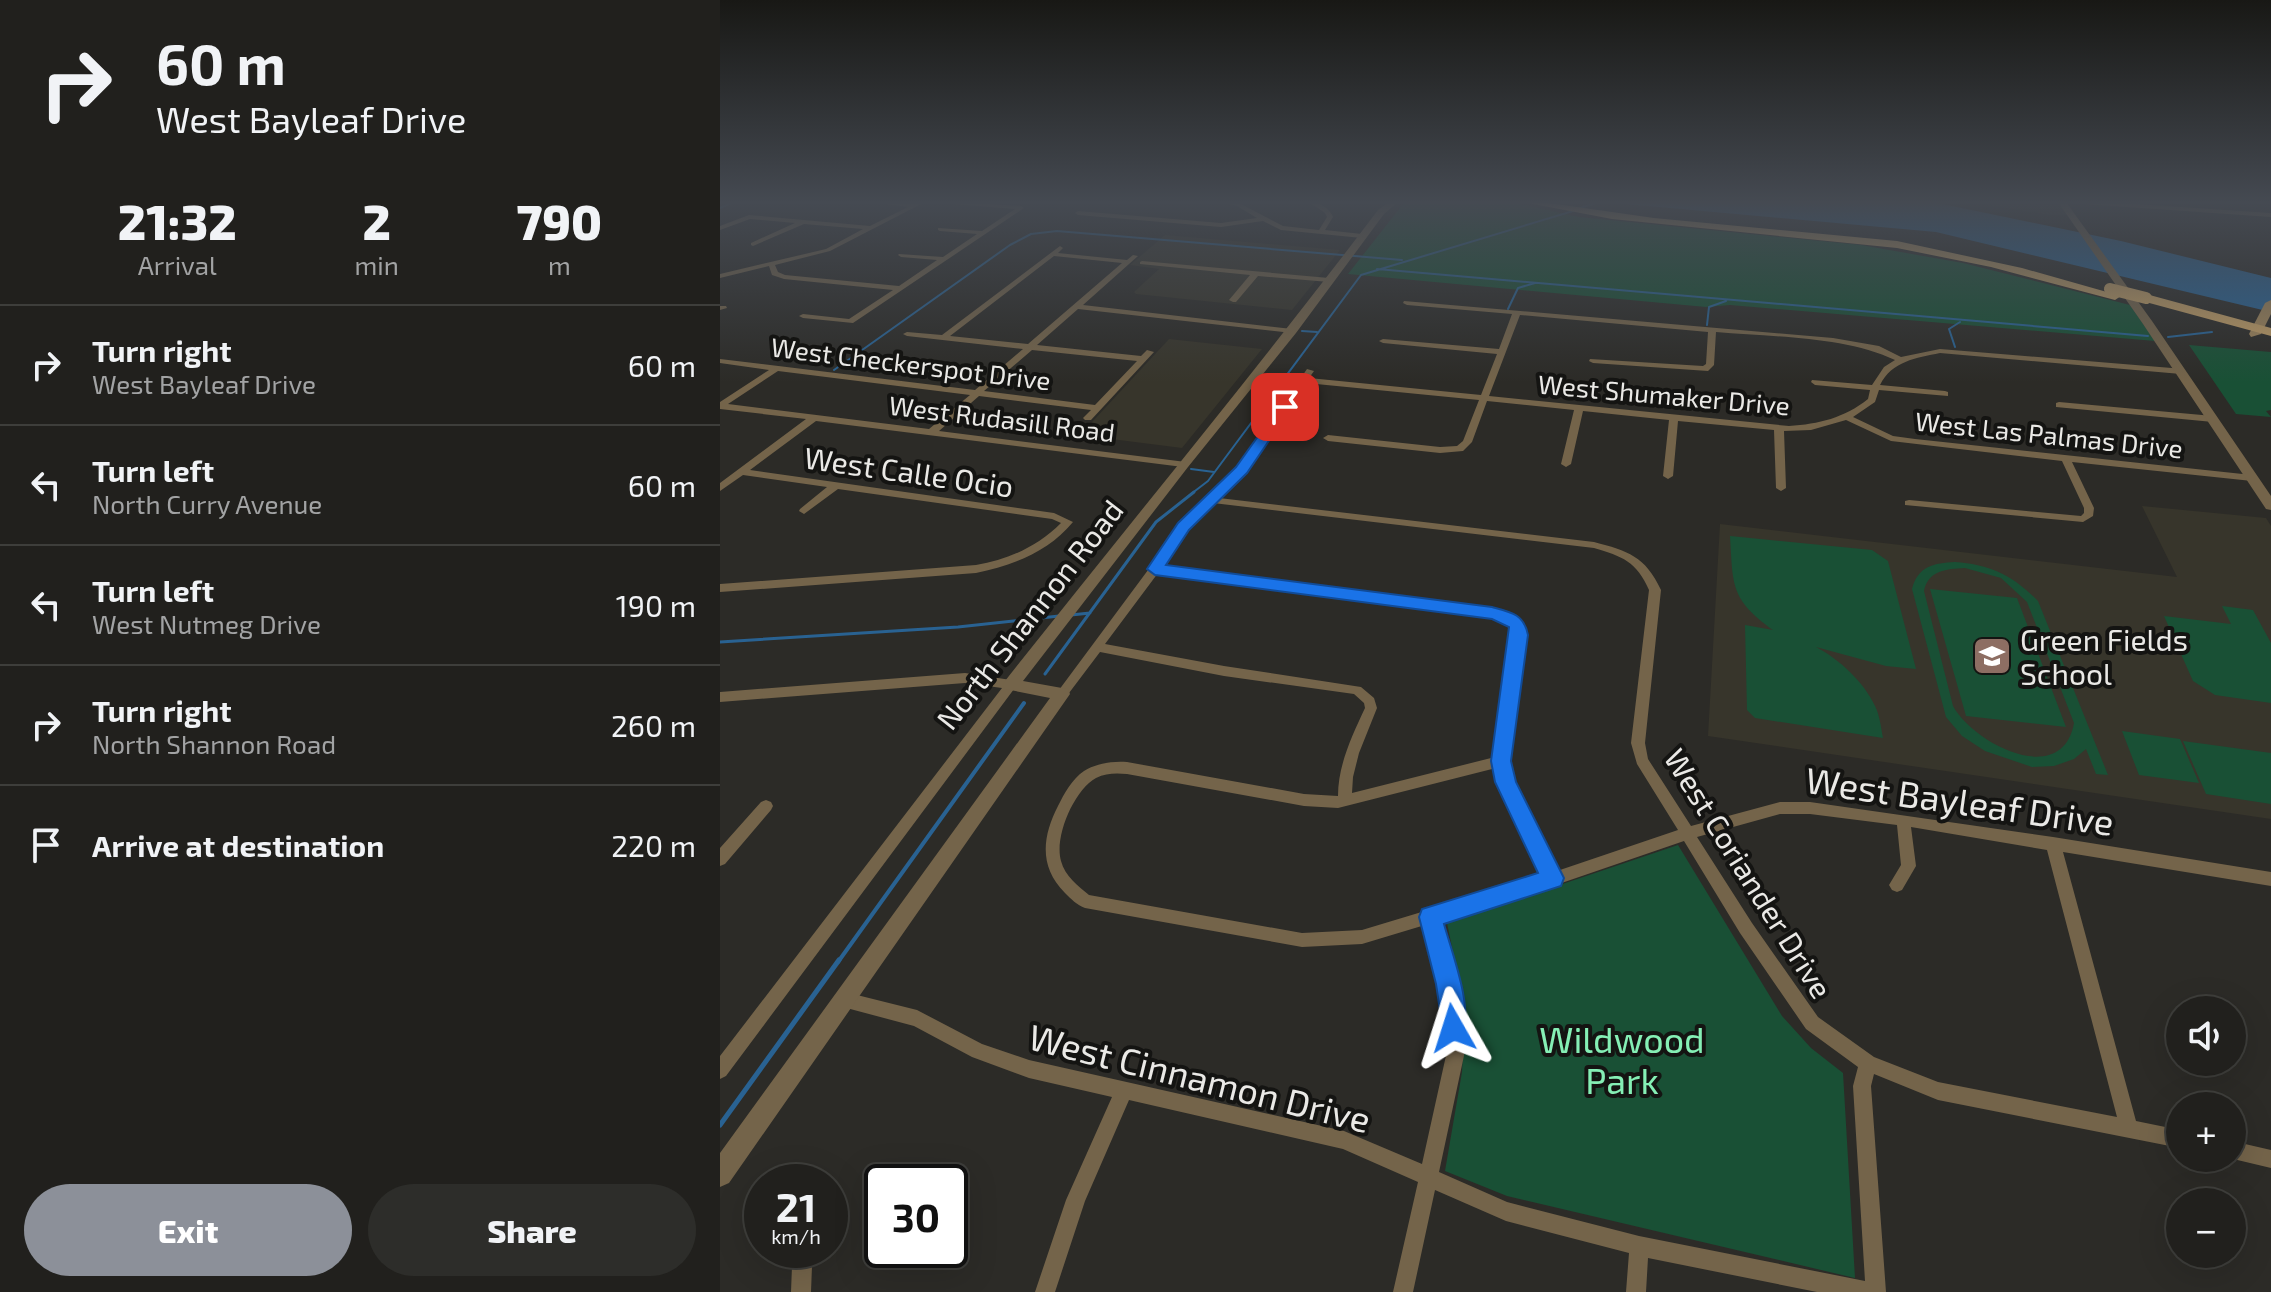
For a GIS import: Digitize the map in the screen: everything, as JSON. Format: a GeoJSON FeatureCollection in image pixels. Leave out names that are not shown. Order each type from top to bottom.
{"type":"FeatureCollection","features":[{"type":"Feature","properties":{"kind":"main road"},"geometry":{"type":"LineString","coordinates":[[1986,262],[2262,328],[2271,339]]}},
{"type":"Feature","properties":{"kind":"main road"},"geometry":{"type":"LineString","coordinates":[[2262,328],[2271,303]]}},
{"type":"Feature","properties":{"kind":"street"},"geometry":{"type":"LineString","coordinates":[[720,276],[782,262]]}},
{"type":"Feature","properties":{"kind":"street"},"geometry":{"type":"LineString","coordinates":[[803,316],[850,321],[940,262]]}},
{"type":"Feature","properties":{"kind":"street"},"geometry":{"type":"LineString","coordinates":[[943,338],[1041,262]]}},
{"type":"Feature","properties":{"kind":"street"},"geometry":{"type":"LineString","coordinates":[[932,432],[1132,262]]}},
{"type":"Feature","properties":{"kind":"street"},"geometry":{"type":"LineString","coordinates":[[1156,262],[1329,280]]}},
{"type":"Feature","properties":{"kind":"street","name":"North Shannon Road"},"geometry":{"type":"LineString","coordinates":[[720,1070],[1011,685],[1343,262]]}},
{"type":"Feature","properties":{"kind":"street"},"geometry":{"type":"LineString","coordinates":[[2104,262],[2271,506]]}},
{"type":"Feature","properties":{"kind":"street"},"geometry":{"type":"LineString","coordinates":[[772,265],[775,273],[784,277],[900,288]]}},
{"type":"Feature","properties":{"kind":"street"},"geometry":{"type":"LineString","coordinates":[[1233,300],[1256,273]]}},
{"type":"Feature","properties":{"kind":"street"},"geometry":{"type":"LineString","coordinates":[[1407,303],[1857,343],[1901,360],[1930,352],[1959,351],[2181,371]]}},
{"type":"Feature","properties":{"kind":"street"},"geometry":{"type":"LineString","coordinates":[[1076,307],[1292,331]]}},
{"type":"Feature","properties":{"kind":"street"},"geometry":{"type":"LineString","coordinates":[[1328,438],[1461,451],[1517,312]]}},
{"type":"Feature","properties":{"kind":"street"},"geometry":{"type":"LineString","coordinates":[[1593,361],[1709,370],[1712,330]]}},
{"type":"Feature","properties":{"kind":"street"},"geometry":{"type":"LineString","coordinates":[[907,334],[1147,355],[1088,418]]}},
{"type":"Feature","properties":{"kind":"street"},"geometry":{"type":"LineString","coordinates":[[1383,341],[1500,352]]}},
{"type":"Feature","properties":{"kind":"street","name":"West Shumaker Drive"},"geometry":{"type":"LineString","coordinates":[[1211,500],[1242,470],[1307,375],[1674,418],[1779,428],[1815,428],[1846,417],[1872,400],[1879,375],[1901,360]]}},
{"type":"Feature","properties":{"kind":"street","name":"West Checkerspot Drive"},"geometry":{"type":"LineString","coordinates":[[720,361],[1097,408]]}},
{"type":"Feature","properties":{"kind":"street"},"geometry":{"type":"LineString","coordinates":[[720,406],[777,368]]}},
{"type":"Feature","properties":{"kind":"street"},"geometry":{"type":"LineString","coordinates":[[1815,382],[1945,394]]}},
{"type":"Feature","properties":{"kind":"street"},"geometry":{"type":"LineString","coordinates":[[2059,405],[2213,419]]}},
{"type":"Feature","properties":{"kind":"street","name":"West Rudasill Road"},"geometry":{"type":"LineString","coordinates":[[720,406],[1183,464]]}},
{"type":"Feature","properties":{"kind":"street"},"geometry":{"type":"LineString","coordinates":[[1566,464],[1579,408]]}},
{"type":"Feature","properties":{"kind":"street"},"geometry":{"type":"LineString","coordinates":[[720,488],[815,417]]}},
{"type":"Feature","properties":{"kind":"street","name":"West Las Palmas Drive"},"geometry":{"type":"LineString","coordinates":[[1846,417],[1891,438],[1915,442],[2252,478]]}},
{"type":"Feature","properties":{"kind":"street"},"geometry":{"type":"LineString","coordinates":[[1668,476],[1674,418]]}},
{"type":"Feature","properties":{"kind":"street"},"geometry":{"type":"LineString","coordinates":[[1779,428],[1781,488]]}},
{"type":"Feature","properties":{"kind":"street"},"geometry":{"type":"LineString","coordinates":[[1909,503],[2091,520],[2089,508],[2066,459]]}},
{"type":"Feature","properties":{"kind":"street","name":"West Calle Ocio"},"geometry":{"type":"LineString","coordinates":[[720,588],[1008,564],[1034,552],[1068,522],[1054,516],[741,472]]}},
{"type":"Feature","properties":{"kind":"street"},"geometry":{"type":"LineString","coordinates":[[804,511],[836,485]]}},
{"type":"Feature","properties":{"kind":"street"},"geometry":{"type":"LineString","coordinates":[[720,1174],[1183,526],[1211,500]]}},
{"type":"Feature","properties":{"kind":"street","name":"West Coriander Drive"},"geometry":{"type":"LineString","coordinates":[[1211,500],[1594,545],[1626,554],[1647,569],[1655,590],[1638,743],[1642,760],[1746,928],[1812,1023],[1868,1063],[1938,1091],[2166,1136]]}},
{"type":"Feature","properties":{"kind":"street"},"geometry":{"type":"LineString","coordinates":[[1155,569],[1492,613],[1518,623],[1519,635],[1501,761],[1506,782],[1553,878]]}},
{"type":"Feature","properties":{"kind":"street"},"geometry":{"type":"LineString","coordinates":[[1097,647],[1224,671],[1357,690],[1371,697],[1371,708],[1352,754],[1344,788],[1345,801],[1501,761]]}},
{"type":"Feature","properties":{"kind":"street"},"geometry":{"type":"LineString","coordinates":[[720,697],[965,678],[1062,694]]}},
{"type":"Feature","properties":{"kind":"street","name":"West Bayleaf Drive"},"geometry":{"type":"LineString","coordinates":[[1345,801],[1304,800],[1103,762],[1084,779],[1053,828],[1052,857],[1062,882],[1085,901],[1302,940],[1362,937],[1688,833],[1780,808],[1810,808],[1903,820],[2271,879]]}},
{"type":"Feature","properties":{"kind":"street"},"geometry":{"type":"LineString","coordinates":[[720,859],[766,806]]}},
{"type":"Feature","properties":{"kind":"street"},"geometry":{"type":"LineString","coordinates":[[1897,885],[1909,866],[1903,820]]}},
{"type":"Feature","properties":{"kind":"street"},"geometry":{"type":"LineString","coordinates":[[2053,843],[2129,1129]]}},
{"type":"Feature","properties":{"kind":"street"},"geometry":{"type":"LineString","coordinates":[[1403,1292],[1456,1051],[1448,984],[1431,917]]}},
{"type":"Feature","properties":{"kind":"street","name":"West Cinnamon Drive"},"geometry":{"type":"LineString","coordinates":[[845,1000],[917,1018],[1003,1061],[1344,1140],[1506,1211],[1639,1246],[1867,1292]]}},
{"type":"Feature","properties":{"kind":"street"},"geometry":{"type":"LineString","coordinates":[[1868,1063],[1862,1086],[1876,1292]]}},
{"type":"Feature","properties":{"kind":"street"},"geometry":{"type":"LineString","coordinates":[[1045,1292],[1076,1200],[1124,1090]]}},
{"type":"Feature","properties":{"kind":"street"},"geometry":{"type":"LineString","coordinates":[[2246,1153],[2271,1159]]}},
{"type":"Feature","properties":{"kind":"street"},"geometry":{"type":"LineString","coordinates":[[1636,1292],[1639,1246]]}},
{"type":"Feature","properties":{"kind":"street"},"geometry":{"type":"LineString","coordinates":[[801,1292],[802,1268]]}},
{"type":"Feature","properties":{"kind":"shaded area"},"geometry":{"type":"Polygon","coordinates":[[[1133,262],[1330,262],[1292,310],[1136,294],[1134,292],[1159,269],[1130,265],[1133,262]]]}},
{"type":"Feature","properties":{"kind":"shaded area"},"geometry":{"type":"Polygon","coordinates":[[[1169,339],[1262,349],[1182,448],[1080,435],[1169,339]]]}},
{"type":"Feature","properties":{"kind":"shaded area","name":"Green Fields School"},"geometry":{"type":"Polygon","coordinates":[[[2142,506],[2266,518],[2271,526],[2271,819],[1708,736],[1720,524],[2177,577],[2142,506]]]}},
{"type":"Feature","properties":{"kind":"green space"},"geometry":{"type":"Polygon","coordinates":[[[1357,262],[1959,262],[2130,305],[2155,341],[1730,305],[1706,307],[1348,274],[1357,262]]]}},
{"type":"Feature","properties":{"kind":"green space"},"geometry":{"type":"Polygon","coordinates":[[[2189,345],[2271,352],[2271,410],[2266,411],[2271,417],[2236,414],[2189,345]]]}},
{"type":"Feature","properties":{"kind":"green space"},"geometry":{"type":"Polygon","coordinates":[[[1730,536],[1872,550],[1888,561],[1916,669],[1886,666],[1816,647],[1842,665],[1864,688],[1877,710],[1883,738],[1755,718],[1747,710],[1745,625],[1773,630],[1749,609],[1736,590],[1730,536]]]}},
{"type":"Feature","properties":{"kind":"green space"},"geometry":{"type":"Polygon","coordinates":[[[1955,562],[1979,565],[2000,573],[2038,601],[2108,775],[2096,774],[2086,749],[2074,759],[2054,766],[2032,767],[1985,751],[1962,736],[1946,717],[1912,589],[1918,575],[1928,567],[1955,562]],[[1958,568],[1939,572],[1926,584],[1924,591],[1953,706],[1979,734],[1997,745],[2017,754],[2036,757],[2053,754],[2066,743],[2074,723],[2027,602],[2001,578],[1958,568]]]}},
{"type":"Feature","properties":{"kind":"green space"},"geometry":{"type":"Polygon","coordinates":[[[1930,589],[2017,598],[2066,727],[1966,716],[1930,589]]]}},
{"type":"Feature","properties":{"kind":"green space"},"geometry":{"type":"Polygon","coordinates":[[[2222,606],[2253,610],[2271,643],[2271,703],[2215,695],[2193,681],[2164,616],[2231,624],[2222,606]]]}},
{"type":"Feature","properties":{"kind":"green space"},"geometry":{"type":"Polygon","coordinates":[[[2122,731],[2180,739],[2199,783],[2139,775],[2122,731]]]}},
{"type":"Feature","properties":{"kind":"green space"},"geometry":{"type":"Polygon","coordinates":[[[2183,741],[2271,753],[2271,804],[2206,794],[2183,741]]]}},
{"type":"Feature","properties":{"kind":"green space","name":"Wildwood Park"},"geometry":{"type":"Polygon","coordinates":[[[1678,845],[1782,1016],[1811,1048],[1843,1073],[1855,1278],[1507,1196],[1445,1171],[1462,1072],[1465,1010],[1447,923],[1678,845]]]}},
{"type":"Feature","properties":{"kind":"water"},"geometry":{"type":"Polygon","coordinates":[[[2063,262],[2207,262],[2271,278],[2271,312],[2063,262]]]}},
{"type":"Feature","properties":{"kind":"waterway"},"geometry":{"type":"LineString","coordinates":[[834,370],[986,262]]}},
{"type":"Feature","properties":{"kind":"waterway"},"geometry":{"type":"LineString","coordinates":[[1380,269],[1403,262]]}},
{"type":"Feature","properties":{"kind":"waterway"},"geometry":{"type":"LineString","coordinates":[[1191,494],[1208,481],[1361,275],[1380,269]]}},
{"type":"Feature","properties":{"kind":"waterway"},"geometry":{"type":"LineString","coordinates":[[1380,269],[2148,336]]}},
{"type":"Feature","properties":{"kind":"waterway"},"geometry":{"type":"LineString","coordinates":[[1508,309],[1518,288],[1535,283]]}},
{"type":"Feature","properties":{"kind":"waterway"},"geometry":{"type":"LineString","coordinates":[[1707,325],[1709,307],[1726,301]]}},
{"type":"Feature","properties":{"kind":"waterway"},"geometry":{"type":"LineString","coordinates":[[1955,347],[1949,329],[1960,322]]}},
{"type":"Feature","properties":{"kind":"waterway"},"geometry":{"type":"LineString","coordinates":[[1302,331],[1317,332]]}},
{"type":"Feature","properties":{"kind":"waterway"},"geometry":{"type":"LineString","coordinates":[[2168,337],[2212,332]]}},
{"type":"Feature","properties":{"kind":"waterway"},"geometry":{"type":"LineString","coordinates":[[1191,469],[1214,472]]}},
{"type":"Feature","properties":{"kind":"waterway"},"geometry":{"type":"LineString","coordinates":[[1090,613],[1156,522],[1194,492]]}},
{"type":"Feature","properties":{"kind":"waterway"},"geometry":{"type":"LineString","coordinates":[[1045,674],[1090,613]]}},
{"type":"Feature","properties":{"kind":"waterway"},"geometry":{"type":"LineString","coordinates":[[1071,615],[1090,613]]}},
{"type":"Feature","properties":{"kind":"waterway"},"geometry":{"type":"LineString","coordinates":[[720,642],[958,627],[1059,616]]}},
{"type":"Feature","properties":{"kind":"waterway"},"geometry":{"type":"LineString","coordinates":[[838,962],[1024,703]]}},
{"type":"Feature","properties":{"kind":"waterway"},"geometry":{"type":"LineString","coordinates":[[720,1125],[839,960]]}},
{"type":"Feature","properties":{"kind":"place","name":"Green Fields School"},"geometry":{"type":"Point","coordinates":[1992,656]}},
{"type":"Feature","properties":{"kind":"route"},"geometry":{"type":"LineString","coordinates":[[1285,407],[1242,470],[1183,526],[1155,569],[1492,613],[1508,617],[1517,624],[1519,635],[1501,761],[1506,782],[1553,878],[1431,917],[1448,984],[1453,1028]]}}]}
